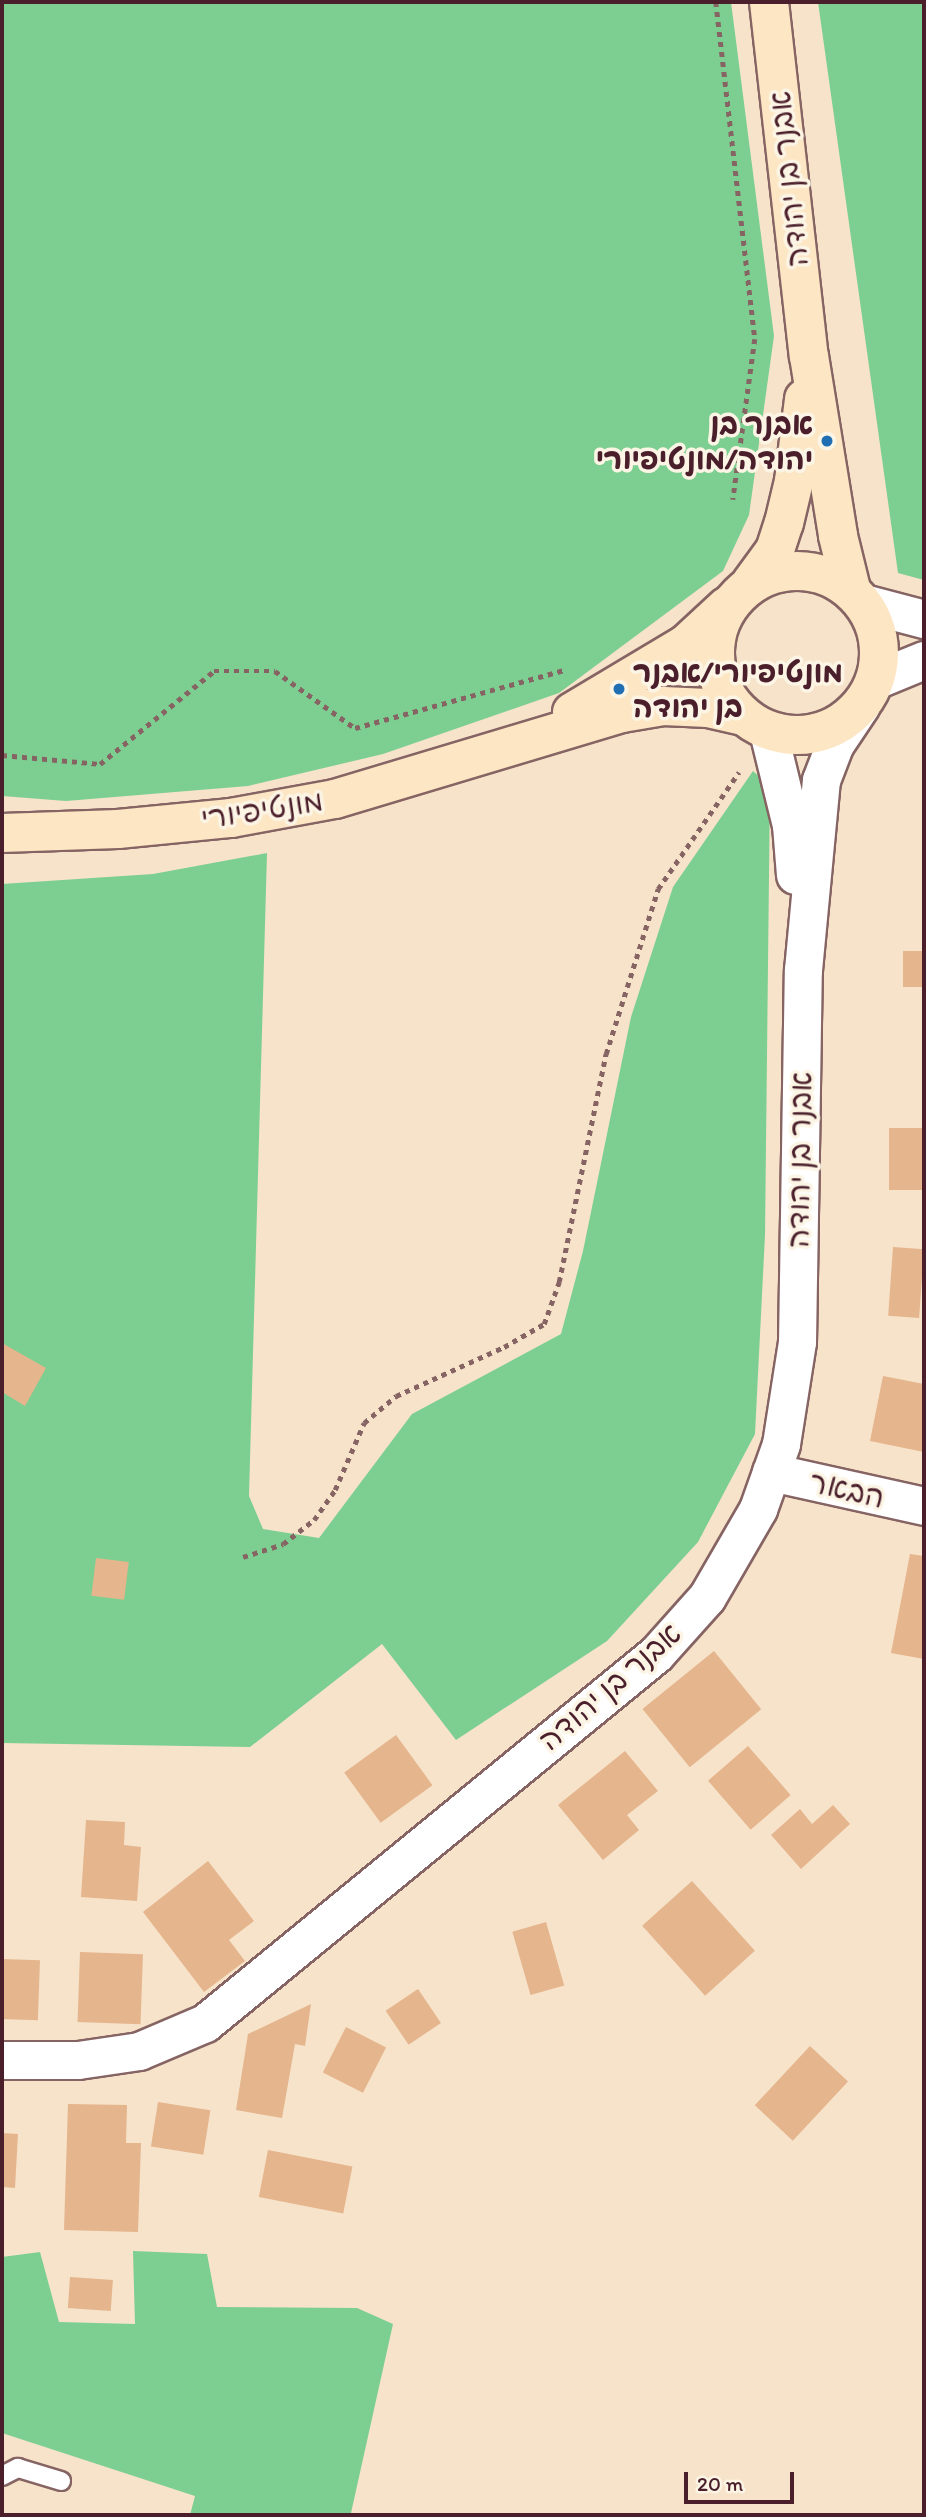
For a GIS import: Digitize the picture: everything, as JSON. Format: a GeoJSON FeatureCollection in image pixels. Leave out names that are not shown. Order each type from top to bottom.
{"type":"FeatureCollection","features":[{"type":"Feature","properties":{"kind":"street","name":"אבנר בן יהודה"},"geometry":{"type":"LineString","coordinates":[[769,2],[809,356],[838,536],[857,596]]}},
{"type":"Feature","properties":{"kind":"street","name":"אבנר בן יהודה"},"geometry":{"type":"LineString","coordinates":[[741,593],[775,550],[784,523],[794,481],[809,356]]}},
{"type":"Feature","properties":{"kind":"street"},"geometry":{"type":"LineString","coordinates":[[924,619],[857,596],[828,576],[803,570],[776,572],[741,593],[719,625],[714,650],[717,674],[727,697],[755,723],[793,736],[818,733],[842,722],[868,693],[924,660]]}},
{"type":"Feature","properties":{"kind":"street","name":"מונטיפיורי"},"geometry":{"type":"LineString","coordinates":[[515,744],[644,671],[686,644],[741,593]]}},
{"type":"Feature","properties":{"kind":"street"},"geometry":{"type":"LineString","coordinates":[[857,596],[876,626],[880,653],[868,693]]}},
{"type":"Feature","properties":{"kind":"street","name":"אבנר בן יהודה"},"geometry":{"type":"LineString","coordinates":[[2,2060],[78,2060],[139,2051],[205,2023],[656,1654],[707,1597],[758,1509],[781,1444],[797,1342],[803,970],[821,780],[835,744],[868,693]]}},
{"type":"Feature","properties":{"kind":"street","name":"מונטיפיורי"},"geometry":{"type":"LineString","coordinates":[[2,833],[118,829],[231,818],[335,799],[622,713],[663,706],[708,708],[755,723]]}},
{"type":"Feature","properties":{"kind":"street","name":"אבנר בן יהודה"},"geometry":{"type":"LineString","coordinates":[[755,723],[791,825],[803,970]]}},
{"type":"Feature","properties":{"kind":"street","name":"הבאר"},"geometry":{"type":"LineString","coordinates":[[771,1472],[924,1506]]}},
{"type":"Feature","properties":{"kind":"lane"},"geometry":{"type":"LineString","coordinates":[[2,2476],[19,2468],[61,2481]]}},
{"type":"Feature","properties":{"kind":"path"},"geometry":{"type":"LineString","coordinates":[[716,2],[755,339],[733,499]]}},
{"type":"Feature","properties":{"kind":"path"},"geometry":{"type":"LineString","coordinates":[[2,755],[100,764],[214,671],[275,670],[355,729],[578,667]]}},
{"type":"Feature","properties":{"kind":"path"},"geometry":{"type":"LineString","coordinates":[[243,1557],[283,1544],[314,1520],[335,1490],[365,1423],[396,1396],[504,1347],[544,1324],[559,1282],[606,1054],[658,889],[755,723]]}},
{"type":"Feature","properties":{"kind":"green space"},"geometry":{"type":"Polygon","coordinates":[[[2,2],[731,2],[774,336],[749,515],[723,571],[559,693],[383,754],[248,786],[66,801],[2,796],[2,2]]]}},
{"type":"Feature","properties":{"kind":"green space"},"geometry":{"type":"Polygon","coordinates":[[[818,2],[924,2],[924,580],[898,573],[818,2]]]}},
{"type":"Feature","properties":{"kind":"green space"},"geometry":{"type":"Polygon","coordinates":[[[753,771],[770,786],[765,1235],[755,1434],[698,1542],[607,1641],[456,1740],[382,1644],[250,1747],[2,1743],[2,884],[153,874],[267,853],[249,1496],[263,1529],[319,1538],[412,1414],[561,1334],[583,1251],[631,1017],[673,887],[753,771]]]}},
{"type":"Feature","properties":{"kind":"green space"},"geometry":{"type":"Polygon","coordinates":[[[133,2251],[207,2254],[217,2307],[357,2308],[393,2324],[351,2513],[359,2515],[190,2515],[195,2496],[2,2433],[2,2257],[40,2252],[59,2322],[135,2324],[133,2251]]]}},
{"type":"Feature","properties":{"kind":"building"},"geometry":{"type":"Polygon","coordinates":[[[903,951],[924,951],[924,987],[903,987],[903,951]]]}},
{"type":"Feature","properties":{"kind":"building"},"geometry":{"type":"Polygon","coordinates":[[[889,1128],[924,1128],[924,1190],[889,1190],[889,1128]]]}},
{"type":"Feature","properties":{"kind":"building"},"geometry":{"type":"Polygon","coordinates":[[[893,1247],[924,1249],[919,1318],[888,1316],[893,1247]]]}},
{"type":"Feature","properties":{"kind":"building"},"geometry":{"type":"Polygon","coordinates":[[[2,1343],[46,1368],[25,1406],[2,1392],[2,1343]]]}},
{"type":"Feature","properties":{"kind":"building"},"geometry":{"type":"Polygon","coordinates":[[[883,1376],[924,1384],[924,1452],[870,1441],[883,1376]]]}},
{"type":"Feature","properties":{"kind":"building"},"geometry":{"type":"Polygon","coordinates":[[[910,1554],[924,1556],[924,1659],[891,1653],[910,1554]]]}},
{"type":"Feature","properties":{"kind":"building"},"geometry":{"type":"Polygon","coordinates":[[[96,1558],[129,1562],[124,1600],[91,1596],[96,1558]]]}},
{"type":"Feature","properties":{"kind":"building"},"geometry":{"type":"Polygon","coordinates":[[[714,1651],[761,1709],[690,1767],[643,1709],[714,1651]]]}},
{"type":"Feature","properties":{"kind":"building"},"geometry":{"type":"Polygon","coordinates":[[[396,1735],[432,1785],[381,1823],[344,1773],[396,1735]]]}},
{"type":"Feature","properties":{"kind":"building"},"geometry":{"type":"Polygon","coordinates":[[[748,1746],[791,1795],[751,1830],[708,1781],[748,1746]]]}},
{"type":"Feature","properties":{"kind":"building"},"geometry":{"type":"Polygon","coordinates":[[[625,1751],[658,1791],[627,1815],[639,1830],[603,1860],[558,1805],[625,1751]]]}},
{"type":"Feature","properties":{"kind":"building"},"geometry":{"type":"Polygon","coordinates":[[[833,1805],[850,1824],[801,1869],[771,1835],[800,1809],[812,1824],[833,1805]]]}},
{"type":"Feature","properties":{"kind":"building"},"geometry":{"type":"Polygon","coordinates":[[[86,1820],[125,1822],[124,1845],[141,1847],[137,1901],[81,1897],[86,1820]]]}},
{"type":"Feature","properties":{"kind":"building"},"geometry":{"type":"Polygon","coordinates":[[[208,1861],[254,1921],[229,1940],[245,1961],[204,1992],[143,1912],[208,1861]]]}},
{"type":"Feature","properties":{"kind":"building"},"geometry":{"type":"Polygon","coordinates":[[[692,1881],[755,1951],[705,1996],[642,1926],[692,1881]]]}},
{"type":"Feature","properties":{"kind":"building"},"geometry":{"type":"Polygon","coordinates":[[[546,1922],[564,1985],[531,1995],[512,1932],[546,1922]]]}},
{"type":"Feature","properties":{"kind":"building"},"geometry":{"type":"Polygon","coordinates":[[[80,1952],[143,1954],[141,2024],[78,2022],[80,1952]]]}},
{"type":"Feature","properties":{"kind":"building"},"geometry":{"type":"Polygon","coordinates":[[[2,1959],[40,1960],[38,2020],[2,2019],[2,1959]]]}},
{"type":"Feature","properties":{"kind":"building"},"geometry":{"type":"Polygon","coordinates":[[[418,1989],[441,2023],[409,2045],[386,2011],[418,1989]]]}},
{"type":"Feature","properties":{"kind":"building"},"geometry":{"type":"Polygon","coordinates":[[[311,2004],[305,2046],[295,2044],[282,2118],[236,2110],[248,2034],[311,2004]]]}},
{"type":"Feature","properties":{"kind":"building"},"geometry":{"type":"Polygon","coordinates":[[[346,2027],[386,2047],[363,2093],[323,2072],[346,2027]]]}},
{"type":"Feature","properties":{"kind":"building"},"geometry":{"type":"Polygon","coordinates":[[[810,2046],[848,2081],[793,2141],[755,2105],[810,2046]]]}},
{"type":"Feature","properties":{"kind":"building"},"geometry":{"type":"Polygon","coordinates":[[[158,2102],[210,2110],[203,2155],[151,2146],[158,2102]]]}},
{"type":"Feature","properties":{"kind":"building"},"geometry":{"type":"Polygon","coordinates":[[[68,2104],[127,2105],[126,2143],[141,2143],[138,2232],[64,2230],[68,2104]]]}},
{"type":"Feature","properties":{"kind":"building"},"geometry":{"type":"Polygon","coordinates":[[[2,2133],[18,2134],[15,2188],[2,2187],[2,2133]]]}},
{"type":"Feature","properties":{"kind":"building"},"geometry":{"type":"Polygon","coordinates":[[[268,2150],[352,2166],[343,2214],[259,2197],[268,2150]]]}},
{"type":"Feature","properties":{"kind":"building"},"geometry":{"type":"Polygon","coordinates":[[[70,2277],[113,2280],[111,2311],[68,2308],[70,2277]]]}},
{"type":"Feature","properties":{"kind":"place","name":"אבנר בן יהודה/מונטיפיורי"},"geometry":{"type":"Point","coordinates":[827,441]}},
{"type":"Feature","properties":{"kind":"place","name":"מונטיפיורי/אבנר בן יהודה"},"geometry":{"type":"Point","coordinates":[619,689]}}]}
